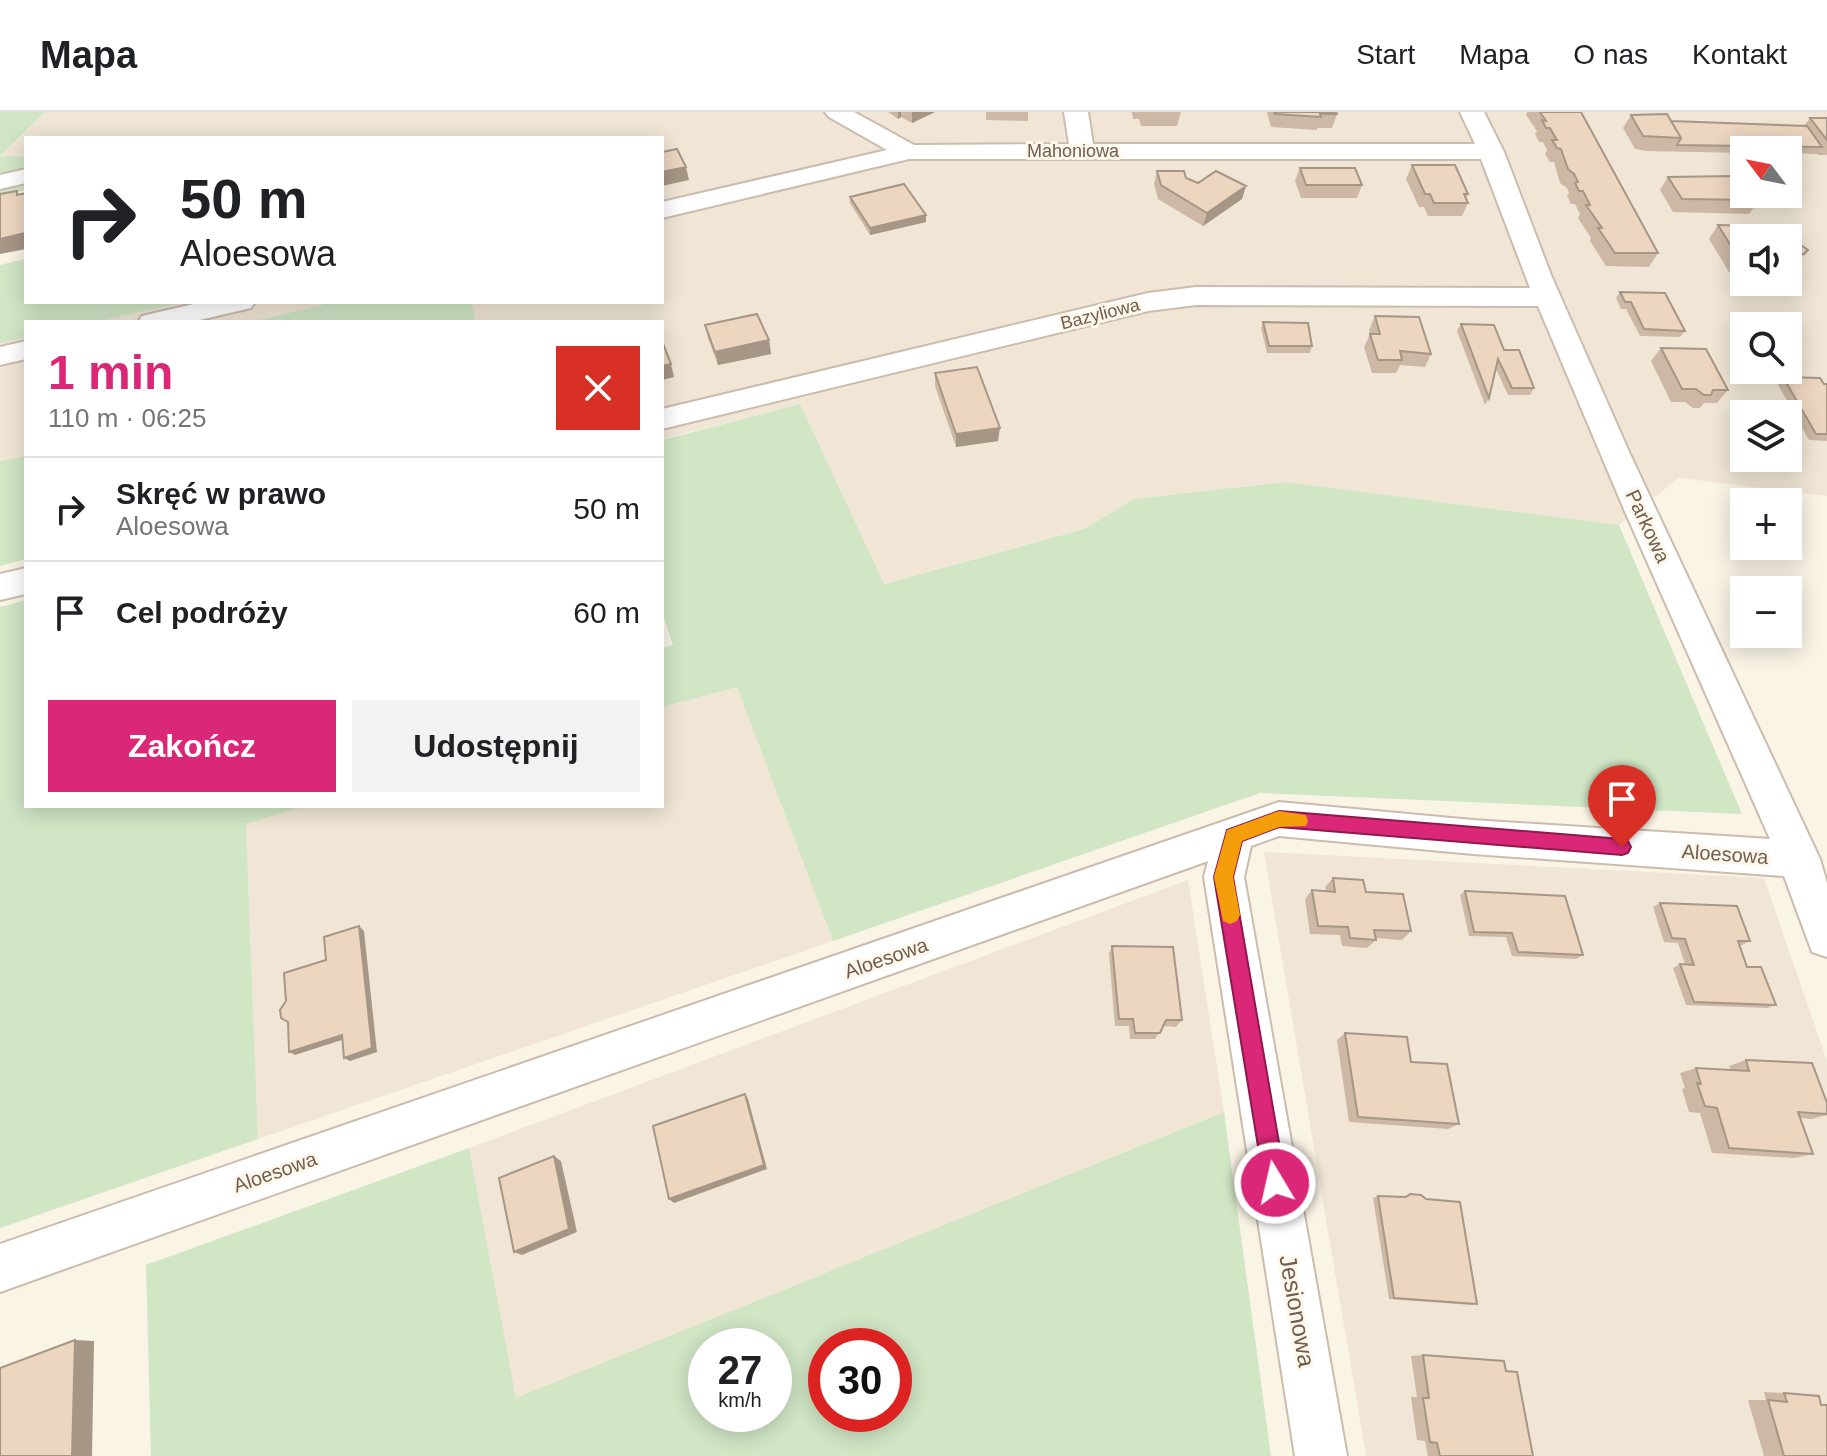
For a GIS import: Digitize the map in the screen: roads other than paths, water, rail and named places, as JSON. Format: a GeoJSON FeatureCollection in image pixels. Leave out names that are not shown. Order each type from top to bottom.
{"type":"FeatureCollection","features":[{"type":"Feature","properties":{"kind":"street"},"geometry":{"type":"LineString","coordinates":[[837,112],[909,152]]}},
{"type":"Feature","properties":{"kind":"street"},"geometry":{"type":"LineString","coordinates":[[1076,112],[1082,151]]}},
{"type":"Feature","properties":{"kind":"street","name":"Parkowa"},"geometry":{"type":"LineString","coordinates":[[1472,112],[1492,152],[1548,297],[1565,329],[1616,455],[1800,859],[1827,938]]}},
{"type":"Feature","properties":{"kind":"street","name":"Mahoniowa"},"geometry":{"type":"LineString","coordinates":[[664,210],[909,152],[1492,152]]}},
{"type":"Feature","properties":{"kind":"street"},"geometry":{"type":"LineString","coordinates":[[0,182],[24,176]]}},
{"type":"Feature","properties":{"kind":"street","name":"Bazyliowa"},"geometry":{"type":"LineString","coordinates":[[664,419],[1148,302],[1196,296],[1548,297]]}},
{"type":"Feature","properties":{"kind":"street"},"geometry":{"type":"LineString","coordinates":[[161,320],[232,304]]}},
{"type":"Feature","properties":{"kind":"street"},"geometry":{"type":"LineString","coordinates":[[0,356],[24,350]]}},
{"type":"Feature","properties":{"kind":"street"},"geometry":{"type":"LineString","coordinates":[[0,587],[24,581]]}},
{"type":"Feature","properties":{"kind":"street","name":"Aloesowa"},"geometry":{"type":"LineString","coordinates":[[0,1268],[1279,819],[1473,837],[1800,859]]}},
{"type":"Feature","properties":{"kind":"street","name":"Jesionowa"},"geometry":{"type":"LineString","coordinates":[[1234,836],[1224,877],[1321,1456]]}}]}
